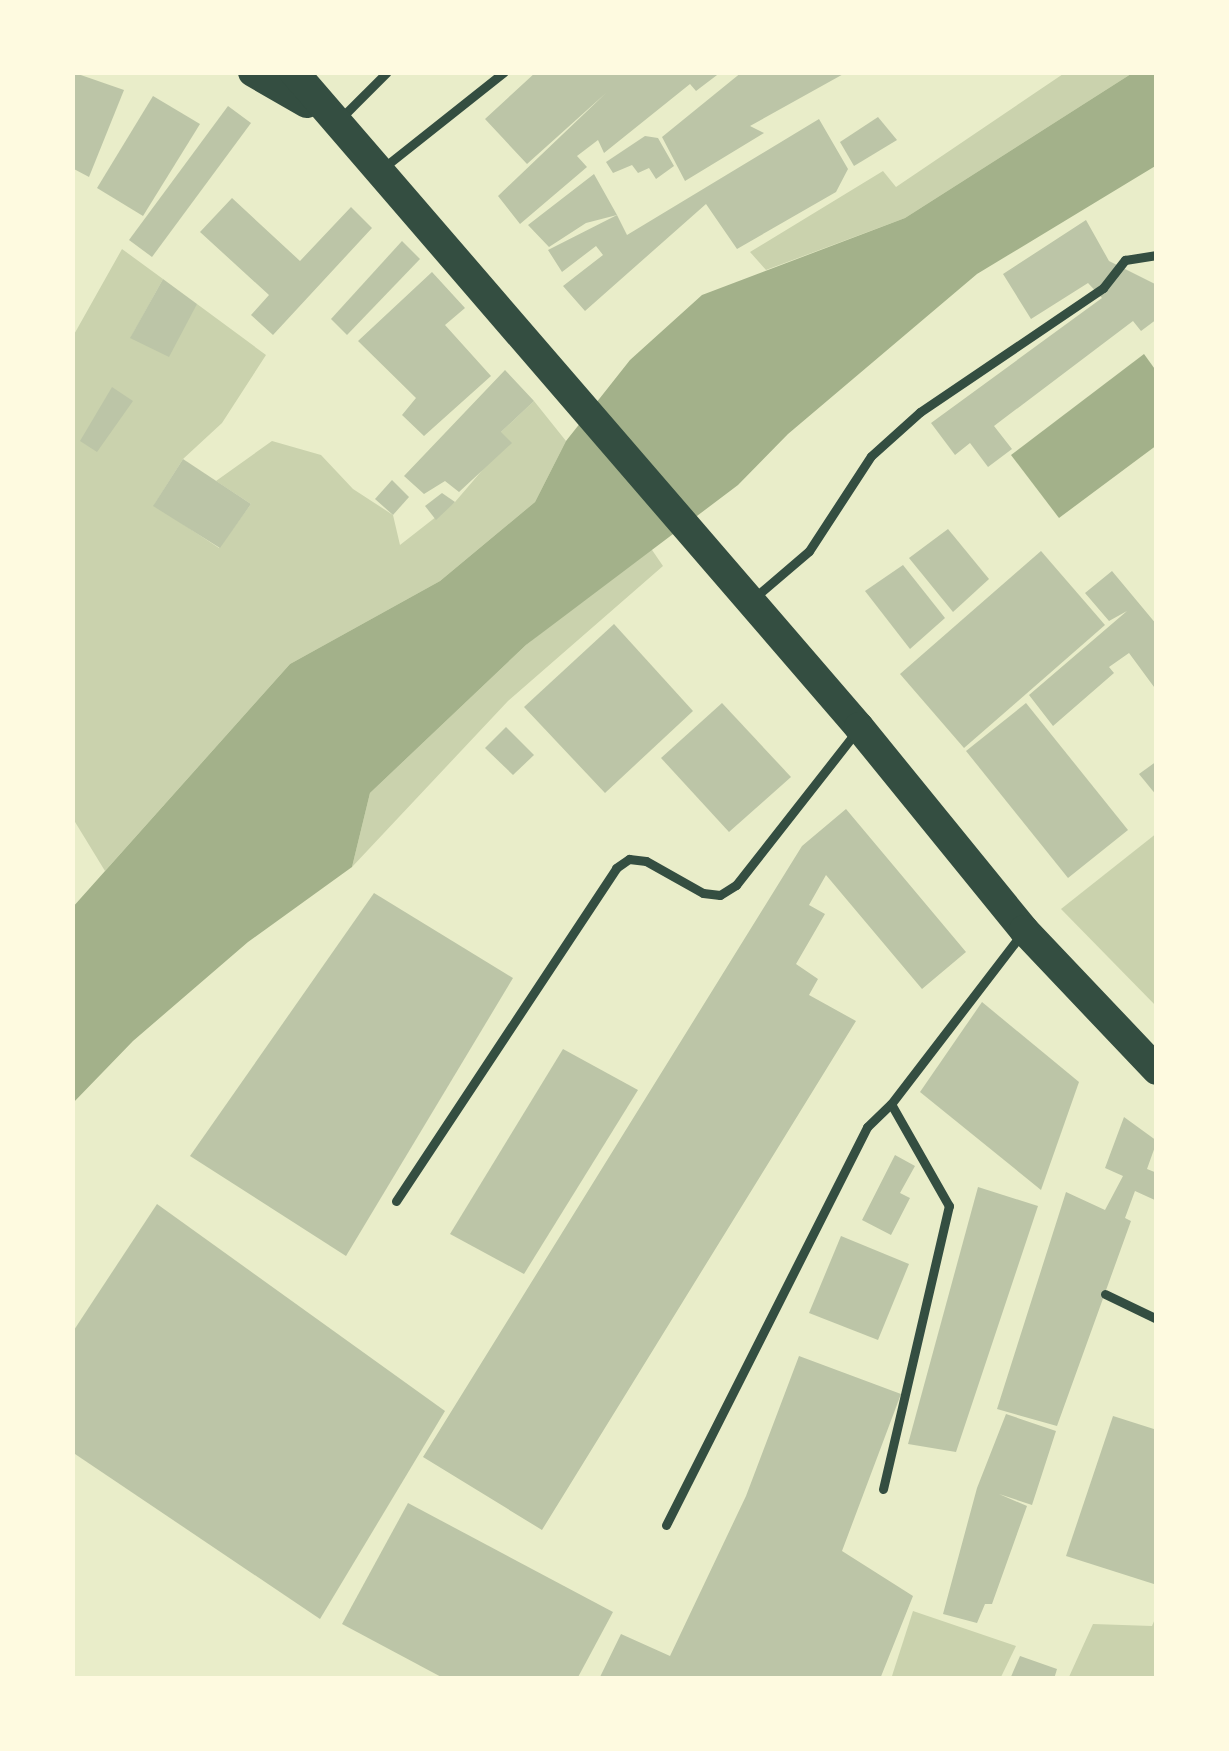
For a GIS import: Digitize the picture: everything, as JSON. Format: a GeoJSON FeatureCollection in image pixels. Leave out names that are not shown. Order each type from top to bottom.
{"type":"FeatureCollection","features":[{"type":"Feature","properties":{"kind":"highway"},"geometry":{"type":"LineString","coordinates":[[254,72],[336,123]]}},
{"type":"Feature","properties":{"kind":"highway"},"geometry":{"type":"LineString","coordinates":[[294,72],[859,727],[1024,930],[1157,1070]]}},
{"type":"Feature","properties":{"kind":"lane"},"geometry":{"type":"LineString","coordinates":[[336,123],[387,72]]}},
{"type":"Feature","properties":{"kind":"lane"},"geometry":{"type":"LineString","coordinates":[[379,172],[504,72]]}},
{"type":"Feature","properties":{"kind":"lane"},"geometry":{"type":"LineString","coordinates":[[750,602],[808,551],[871,456],[920,412],[1103,288],[1125,260],[1157,255]]}},
{"type":"Feature","properties":{"kind":"lane"},"geometry":{"type":"LineString","coordinates":[[396,1201],[616,868],[629,859],[646,861],[703,893],[720,895],[736,885],[859,727]]}},
{"type":"Feature","properties":{"kind":"lane"},"geometry":{"type":"LineString","coordinates":[[666,1525],[867,1127],[891,1104],[1024,930]]}},
{"type":"Feature","properties":{"kind":"lane"},"geometry":{"type":"LineString","coordinates":[[883,1489],[949,1206],[891,1104]]}},
{"type":"Feature","properties":{"kind":"lane"},"geometry":{"type":"LineString","coordinates":[[1105,1294],[1157,1319]]}},
{"type":"Feature","properties":{"kind":"shaded area"},"geometry":{"type":"Polygon","coordinates":[[[1066,72],[1134,72],[905,218],[766,270],[750,252],[883,171],[896,187],[1066,72]]]}},
{"type":"Feature","properties":{"kind":"shaded area"},"geometry":{"type":"Polygon","coordinates":[[[1134,72],[1157,72],[1157,165],[977,274],[788,434],[738,485],[526,645],[370,793],[352,867],[248,942],[133,1041],[72,1104],[72,908],[290,664],[440,581],[535,502],[566,441],[630,360],[702,295],[905,218],[1134,72]]]}},
{"type":"Feature","properties":{"kind":"shaded area"},"geometry":{"type":"Polygon","coordinates":[[[122,249],[163,279],[131,337],[197,304],[266,355],[222,423],[183,459],[154,505],[219,548],[251,504],[216,481],[272,441],[321,455],[353,489],[393,515],[400,545],[455,502],[491,460],[501,432],[534,401],[566,441],[535,502],[440,581],[290,664],[105,871],[72,817],[72,338],[122,249]]]}},
{"type":"Feature","properties":{"kind":"shaded area"},"geometry":{"type":"Polygon","coordinates":[[[1144,354],[1157,372],[1157,445],[1059,518],[1011,455],[1144,354]]]}},
{"type":"Feature","properties":{"kind":"shaded area"},"geometry":{"type":"Polygon","coordinates":[[[650,547],[663,566],[508,701],[352,867],[370,793],[526,645],[650,547]]]}},
{"type":"Feature","properties":{"kind":"shaded area"},"geometry":{"type":"Polygon","coordinates":[[[1157,833],[1157,1007],[1061,909],[1157,833]]]}},
{"type":"Feature","properties":{"kind":"shaded area"},"geometry":{"type":"Polygon","coordinates":[[[913,1611],[1016,1646],[1000,1679],[891,1679],[913,1611]]]}},
{"type":"Feature","properties":{"kind":"shaded area"},"geometry":{"type":"Polygon","coordinates":[[[1157,1614],[1157,1679],[1068,1679],[1093,1624],[1152,1626],[1157,1614]]]}},
{"type":"Feature","properties":{"kind":"building"},"geometry":{"type":"Polygon","coordinates":[[[536,72],[721,72],[696,91],[690,84],[604,153],[598,140],[577,156],[587,167],[520,224],[498,196],[606,93],[527,164],[485,119],[536,72]]]}},
{"type":"Feature","properties":{"kind":"building"},"geometry":{"type":"Polygon","coordinates":[[[742,72],[847,72],[750,126],[764,133],[685,181],[662,137],[742,72]]]}},
{"type":"Feature","properties":{"kind":"building"},"geometry":{"type":"Polygon","coordinates":[[[75,73],[124,90],[89,177],[72,168],[75,73]]]}},
{"type":"Feature","properties":{"kind":"building"},"geometry":{"type":"Polygon","coordinates":[[[153,96],[200,124],[143,216],[97,188],[153,96]]]}},
{"type":"Feature","properties":{"kind":"building"},"geometry":{"type":"Polygon","coordinates":[[[228,106],[251,123],[152,257],[129,240],[228,106]]]}},
{"type":"Feature","properties":{"kind":"building"},"geometry":{"type":"Polygon","coordinates":[[[878,117],[897,140],[854,166],[840,142],[878,117]]]}},
{"type":"Feature","properties":{"kind":"building"},"geometry":{"type":"Polygon","coordinates":[[[819,119],[848,169],[836,192],[737,249],[706,204],[585,311],[563,286],[603,255],[596,246],[562,272],[548,250],[617,215],[627,235],[819,119]]]}},
{"type":"Feature","properties":{"kind":"building"},"geometry":{"type":"Polygon","coordinates":[[[645,136],[658,138],[674,166],[656,179],[649,168],[638,173],[632,165],[613,173],[606,162],[645,136]]]}},
{"type":"Feature","properties":{"kind":"building"},"geometry":{"type":"Polygon","coordinates":[[[594,174],[617,215],[586,223],[549,247],[528,225],[594,174]]]}},
{"type":"Feature","properties":{"kind":"building"},"geometry":{"type":"Polygon","coordinates":[[[232,198],[300,261],[351,207],[372,228],[273,335],[251,315],[269,295],[200,232],[232,198]]]}},
{"type":"Feature","properties":{"kind":"building"},"geometry":{"type":"Polygon","coordinates":[[[1086,220],[1109,261],[1157,285],[1157,319],[1141,331],[1133,321],[994,426],[1012,449],[988,467],[970,443],[955,455],[931,423],[1102,298],[1088,283],[1031,319],[1003,274],[1086,220]]]}},
{"type":"Feature","properties":{"kind":"building"},"geometry":{"type":"Polygon","coordinates":[[[402,241],[420,259],[347,335],[331,319],[402,241]]]}},
{"type":"Feature","properties":{"kind":"building"},"geometry":{"type":"Polygon","coordinates":[[[432,272],[465,308],[445,325],[491,376],[424,436],[402,415],[416,398],[358,341],[432,272]]]}},
{"type":"Feature","properties":{"kind":"building"},"geometry":{"type":"Polygon","coordinates":[[[163,279],[197,304],[169,357],[130,338],[163,279]]]}},
{"type":"Feature","properties":{"kind":"building"},"geometry":{"type":"Polygon","coordinates":[[[505,370],[534,401],[501,432],[512,443],[459,492],[445,481],[424,494],[404,476],[505,370]]]}},
{"type":"Feature","properties":{"kind":"building"},"geometry":{"type":"Polygon","coordinates":[[[112,387],[133,401],[97,452],[80,441],[112,387]]]}},
{"type":"Feature","properties":{"kind":"building"},"geometry":{"type":"Polygon","coordinates":[[[183,459],[251,504],[220,548],[153,506],[183,459]]]}},
{"type":"Feature","properties":{"kind":"building"},"geometry":{"type":"Polygon","coordinates":[[[392,480],[409,497],[393,515],[375,499],[392,480]]]}},
{"type":"Feature","properties":{"kind":"building"},"geometry":{"type":"Polygon","coordinates":[[[442,493],[455,502],[436,520],[425,506],[442,493]]]}},
{"type":"Feature","properties":{"kind":"building"},"geometry":{"type":"Polygon","coordinates":[[[948,529],[989,579],[953,612],[909,558],[948,529]]]}},
{"type":"Feature","properties":{"kind":"building"},"geometry":{"type":"Polygon","coordinates":[[[1041,551],[1105,625],[964,748],[900,674],[1041,551]]]}},
{"type":"Feature","properties":{"kind":"building"},"geometry":{"type":"Polygon","coordinates":[[[903,565],[945,618],[910,649],[865,591],[903,565]]]}},
{"type":"Feature","properties":{"kind":"building"},"geometry":{"type":"Polygon","coordinates":[[[1112,571],[1157,625],[1157,691],[1129,653],[1109,667],[1114,673],[1053,726],[1029,695],[1127,611],[1109,621],[1085,593],[1112,571]]]}},
{"type":"Feature","properties":{"kind":"building"},"geometry":{"type":"Polygon","coordinates":[[[614,624],[693,711],[605,793],[524,707],[614,624]]]}},
{"type":"Feature","properties":{"kind":"building"},"geometry":{"type":"Polygon","coordinates":[[[722,703],[791,777],[729,832],[661,758],[722,703]]]}},
{"type":"Feature","properties":{"kind":"building"},"geometry":{"type":"Polygon","coordinates":[[[1026,703],[1128,830],[1068,878],[966,751],[1026,703]]]}},
{"type":"Feature","properties":{"kind":"building"},"geometry":{"type":"Polygon","coordinates":[[[506,727],[534,755],[513,775],[485,748],[506,727]]]}},
{"type":"Feature","properties":{"kind":"building"},"geometry":{"type":"Polygon","coordinates":[[[1157,761],[1157,796],[1139,774],[1157,761]]]}},
{"type":"Feature","properties":{"kind":"building"},"geometry":{"type":"Polygon","coordinates":[[[846,809],[966,952],[922,989],[826,875],[809,905],[825,914],[796,964],[818,979],[809,995],[856,1021],[542,1530],[423,1457],[802,846],[846,809]]]}},
{"type":"Feature","properties":{"kind":"building"},"geometry":{"type":"Polygon","coordinates":[[[374,893],[513,978],[346,1256],[190,1156],[374,893]]]}},
{"type":"Feature","properties":{"kind":"building"},"geometry":{"type":"Polygon","coordinates":[[[982,1002],[1079,1082],[1041,1190],[920,1092],[982,1002]]]}},
{"type":"Feature","properties":{"kind":"building"},"geometry":{"type":"Polygon","coordinates":[[[563,1049],[638,1090],[524,1274],[450,1234],[563,1049]]]}},
{"type":"Feature","properties":{"kind":"building"},"geometry":{"type":"Polygon","coordinates":[[[1124,1117],[1157,1141],[1147,1169],[1157,1173],[1157,1201],[1135,1191],[1125,1218],[1131,1221],[1057,1426],[997,1409],[1066,1192],[1105,1210],[1123,1176],[1105,1168],[1124,1117]]]}},
{"type":"Feature","properties":{"kind":"building"},"geometry":{"type":"Polygon","coordinates":[[[895,1155],[915,1166],[900,1193],[910,1198],[891,1235],[862,1220],[895,1155]]]}},
{"type":"Feature","properties":{"kind":"building"},"geometry":{"type":"Polygon","coordinates":[[[978,1187],[1038,1206],[956,1452],[908,1444],[978,1187]]]}},
{"type":"Feature","properties":{"kind":"building"},"geometry":{"type":"Polygon","coordinates":[[[157,1204],[445,1411],[320,1619],[72,1452],[72,1333],[157,1204]]]}},
{"type":"Feature","properties":{"kind":"building"},"geometry":{"type":"Polygon","coordinates":[[[841,1236],[909,1264],[878,1340],[809,1313],[841,1236]]]}},
{"type":"Feature","properties":{"kind":"building"},"geometry":{"type":"Polygon","coordinates":[[[799,1356],[901,1394],[842,1551],[913,1596],[880,1679],[599,1679],[621,1634],[670,1656],[746,1496],[799,1356]]]}},
{"type":"Feature","properties":{"kind":"building"},"geometry":{"type":"Polygon","coordinates":[[[1006,1414],[1056,1431],[1032,1505],[999,1494],[1027,1506],[992,1604],[985,1604],[977,1623],[943,1614],[977,1488],[1006,1414]]]}},
{"type":"Feature","properties":{"kind":"building"},"geometry":{"type":"Polygon","coordinates":[[[1113,1416],[1157,1430],[1157,1585],[1066,1556],[1113,1416]]]}},
{"type":"Feature","properties":{"kind":"building"},"geometry":{"type":"Polygon","coordinates":[[[408,1503],[613,1612],[577,1679],[445,1679],[342,1624],[408,1503]]]}},
{"type":"Feature","properties":{"kind":"building"},"geometry":{"type":"Polygon","coordinates":[[[1020,1656],[1057,1669],[1054,1679],[1010,1679],[1020,1656]]]}}]}
